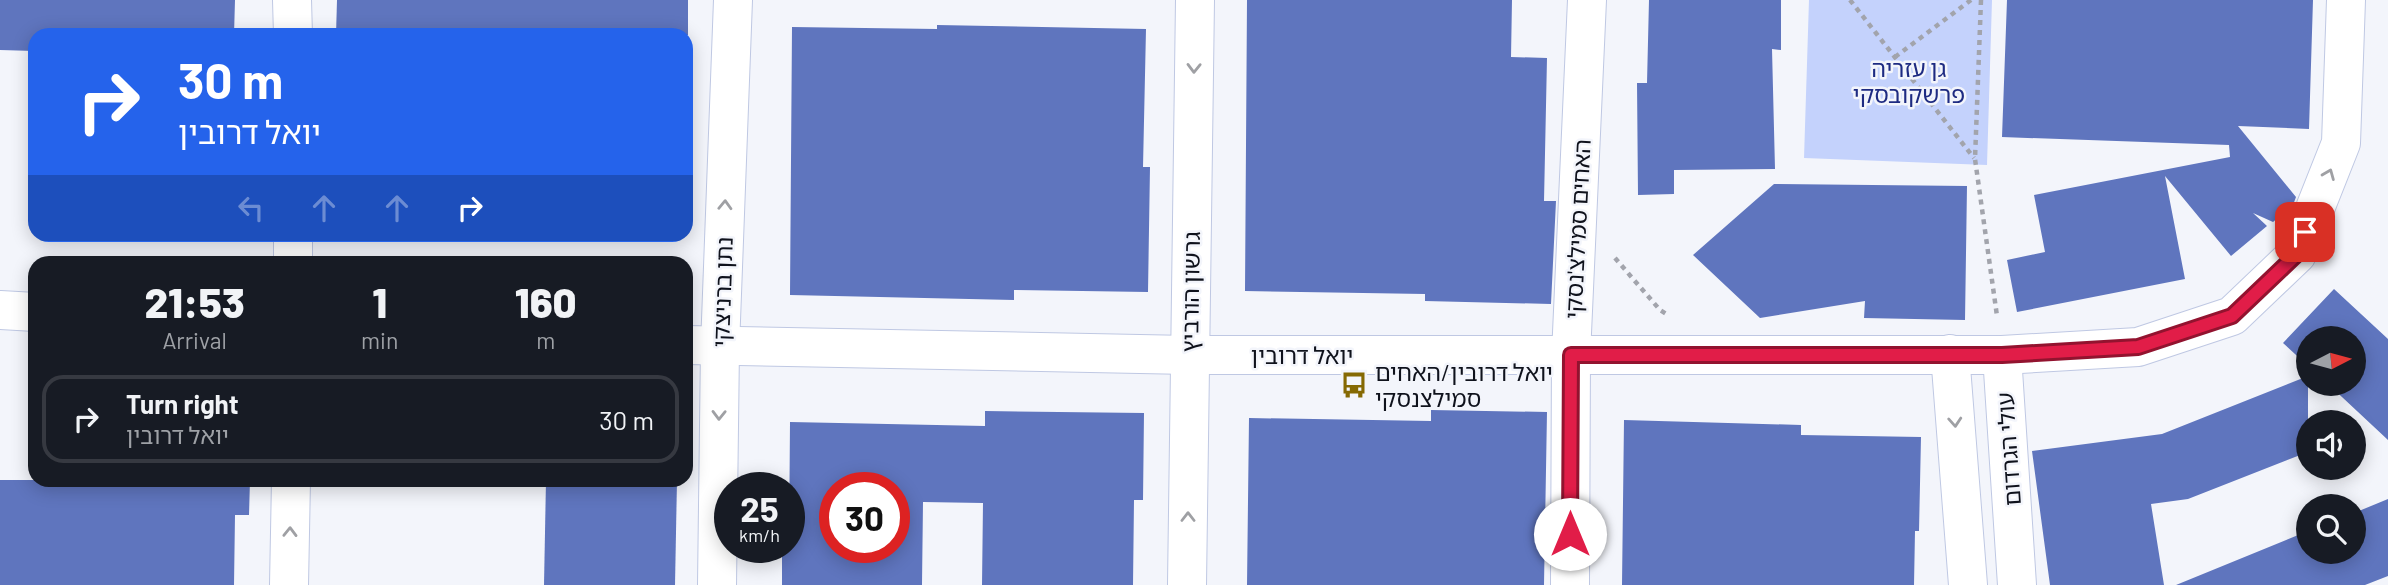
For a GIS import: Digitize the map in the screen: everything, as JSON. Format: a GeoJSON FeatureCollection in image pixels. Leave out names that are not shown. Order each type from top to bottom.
{"type":"FeatureCollection","features":[{"type":"Feature","properties":{"kind":"street"},"geometry":{"type":"LineString","coordinates":[[292,0],[293,28]]}},
{"type":"Feature","properties":{"kind":"street","name":"נתן ברניצקי"},"geometry":{"type":"LineString","coordinates":[[718,585],[703,346],[733,0]]}},
{"type":"Feature","properties":{"kind":"street","name":"גרשון הורביץ"},"geometry":{"type":"LineString","coordinates":[[1187,585],[1195,0]]}},
{"type":"Feature","properties":{"kind":"street","name":"האחים סמילצ'נסקי"},"geometry":{"type":"LineString","coordinates":[[1570,585],[1571,355],[1587,0]]}},
{"type":"Feature","properties":{"kind":"street"},"geometry":{"type":"LineString","coordinates":[[2002,355],[2138,347],[2232,316],[2297,254],[2341,143],[2346,0]]}},
{"type":"Feature","properties":{"kind":"street"},"geometry":{"type":"LineString","coordinates":[[0,310],[28,312]]}},
{"type":"Feature","properties":{"kind":"street","name":"יואל דרובין"},"geometry":{"type":"LineString","coordinates":[[703,346],[1189,355],[2002,355]]}},
{"type":"Feature","properties":{"kind":"street"},"geometry":{"type":"LineString","coordinates":[[1950,354],[1968,585]]}},
{"type":"Feature","properties":{"kind":"street","name":"עולי הגרדום"},"geometry":{"type":"LineString","coordinates":[[2002,355],[2017,585]]}},
{"type":"Feature","properties":{"kind":"street"},"geometry":{"type":"LineString","coordinates":[[289,585],[291,487]]}},
{"type":"Feature","properties":{"kind":"path"},"geometry":{"type":"LineString","coordinates":[[1850,0],[1975,159]]}},
{"type":"Feature","properties":{"kind":"path"},"geometry":{"type":"LineString","coordinates":[[1895,57],[1971,0]]}},
{"type":"Feature","properties":{"kind":"path"},"geometry":{"type":"LineString","coordinates":[[1981,0],[1975,159],[2002,355]]}},
{"type":"Feature","properties":{"kind":"path"},"geometry":{"type":"LineString","coordinates":[[1611,254],[1660,310],[1671,317]]}},
{"type":"Feature","properties":{"kind":"green space","name":"גן עזריה פרשקובסקי"},"geometry":{"type":"Polygon","coordinates":[[[1809,0],[1992,0],[1987,165],[1804,158],[1809,0]]]}},
{"type":"Feature","properties":{"kind":"building"},"geometry":{"type":"Polygon","coordinates":[[[0,0],[235,0],[234,28],[28,28],[28,51],[0,50],[0,0]]]}},
{"type":"Feature","properties":{"kind":"building"},"geometry":{"type":"Polygon","coordinates":[[[337,0],[688,0],[688,28],[336,28],[337,0]]]}},
{"type":"Feature","properties":{"kind":"building"},"geometry":{"type":"Polygon","coordinates":[[[1247,0],[1512,0],[1511,57],[1547,58],[1544,201],[1556,201],[1551,304],[1425,301],[1425,294],[1245,291],[1247,0]]]}},
{"type":"Feature","properties":{"kind":"building"},"geometry":{"type":"Polygon","coordinates":[[[1649,0],[1781,0],[1781,50],[1772,49],[1775,169],[1674,170],[1674,194],[1638,195],[1637,83],[1647,83],[1649,0]]]}},
{"type":"Feature","properties":{"kind":"building"},"geometry":{"type":"Polygon","coordinates":[[[2007,0],[2313,0],[2309,129],[2238,126],[2296,197],[2293,205],[2273,222],[2253,213],[2267,226],[2231,256],[2165,176],[2185,279],[2017,312],[2007,260],[2045,252],[2034,195],[2230,157],[2229,145],[2002,137],[2007,0]]]}},
{"type":"Feature","properties":{"kind":"building"},"geometry":{"type":"Polygon","coordinates":[[[937,25],[1146,29],[1143,167],[1150,167],[1148,292],[1014,290],[1014,300],[790,295],[792,27],[937,29],[937,25]]]}},
{"type":"Feature","properties":{"kind":"building"},"geometry":{"type":"Polygon","coordinates":[[[1774,184],[1967,186],[1965,320],[1864,318],[1865,301],[1760,318],[1693,255],[1774,184]]]}},
{"type":"Feature","properties":{"kind":"building"},"geometry":{"type":"Polygon","coordinates":[[[2334,289],[2388,339],[2388,440],[2366,419],[2366,410],[2356,410],[2341,396],[2366,396],[2366,326],[2299,326],[2334,289]]]}},
{"type":"Feature","properties":{"kind":"building"},"geometry":{"type":"Polygon","coordinates":[[[2296,329],[2296,355],[2283,343],[2296,329]]]}},
{"type":"Feature","properties":{"kind":"building"},"geometry":{"type":"Polygon","coordinates":[[[2296,381],[2296,396],[2308,396],[2308,410],[2296,410],[2296,457],[2188,499],[2151,504],[2164,585],[2050,585],[2032,451],[2162,434],[2296,381]]]}},
{"type":"Feature","properties":{"kind":"building"},"geometry":{"type":"Polygon","coordinates":[[[1431,410],[1547,412],[1544,585],[1247,585],[1249,418],[1431,421],[1431,410]]]}},
{"type":"Feature","properties":{"kind":"building"},"geometry":{"type":"Polygon","coordinates":[[[985,411],[1144,413],[1143,500],[1134,500],[1133,585],[982,585],[983,503],[923,502],[922,585],[782,585],[782,563],[805,563],[805,472],[790,472],[790,422],[985,426],[985,411]]]}},
{"type":"Feature","properties":{"kind":"building"},"geometry":{"type":"Polygon","coordinates":[[[1624,420],[1801,425],[1801,435],[1921,437],[1919,531],[1915,531],[1914,585],[1622,585],[1624,420]]]}},
{"type":"Feature","properties":{"kind":"building"},"geometry":{"type":"Polygon","coordinates":[[[0,480],[28,480],[28,487],[250,487],[249,515],[235,515],[234,585],[0,585],[0,480]]]}},
{"type":"Feature","properties":{"kind":"building"},"geometry":{"type":"Polygon","coordinates":[[[546,487],[677,487],[675,585],[544,585],[546,487]]]}},
{"type":"Feature","properties":{"kind":"building"},"geometry":{"type":"Polygon","coordinates":[[[2388,499],[2388,576],[2365,585],[2176,585],[2296,536],[2296,564],[2366,564],[2366,508],[2388,499]]]}},
{"type":"Feature","properties":{"kind":"place","name":"יואל דרובין/האחים סמילצנסקי"},"geometry":{"type":"Point","coordinates":[1354,385]}},
{"type":"Feature","properties":{"kind":"route"},"geometry":{"type":"LineString","coordinates":[[1570,534],[1571,355],[2002,355],[2138,347],[2232,316],[2297,254],[2305,232]]}}]}
